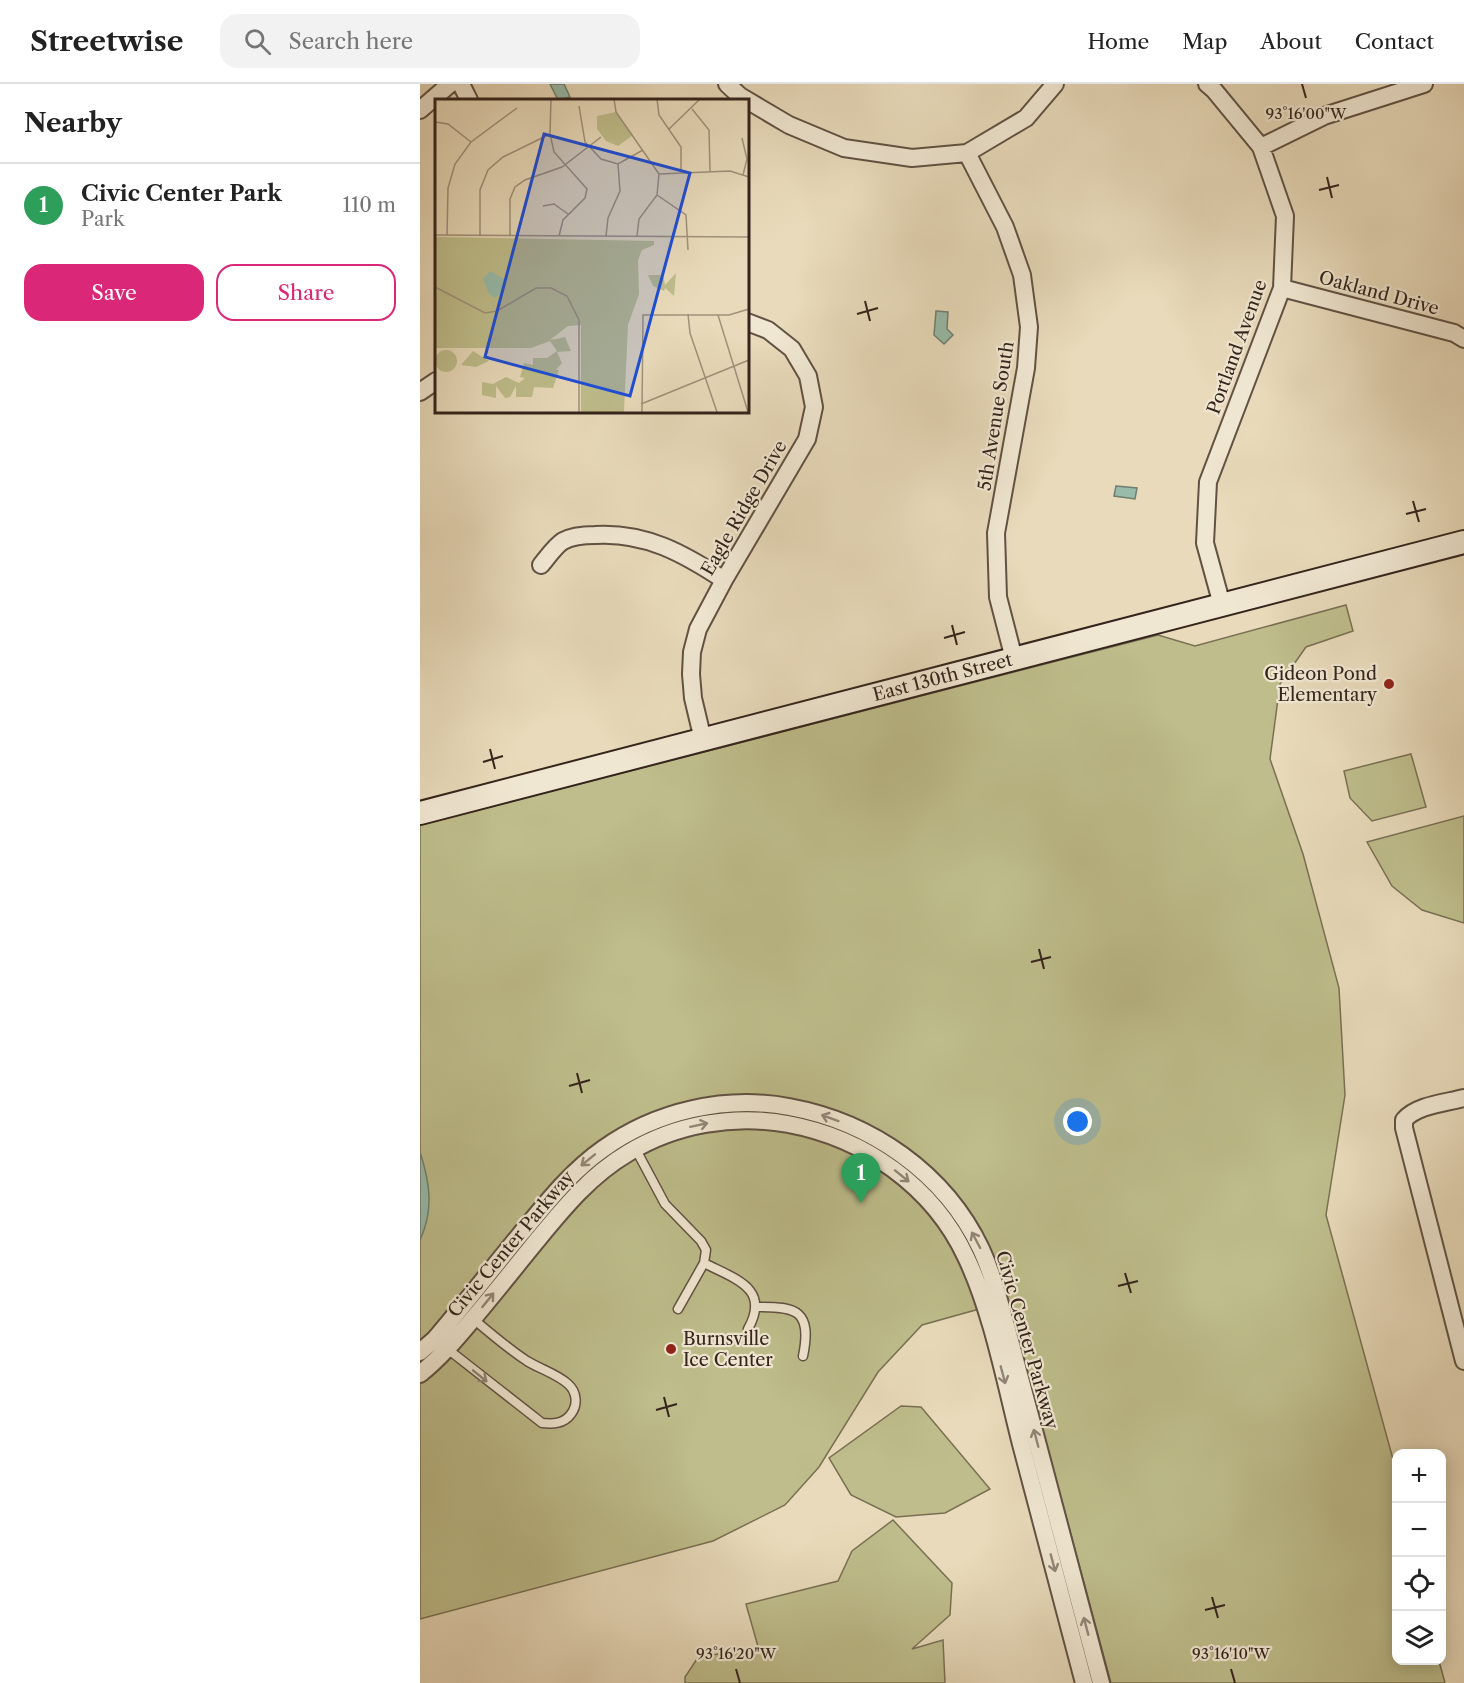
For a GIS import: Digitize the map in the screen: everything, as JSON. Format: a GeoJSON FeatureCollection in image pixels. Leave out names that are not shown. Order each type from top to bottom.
{"type":"FeatureCollection","features":[{"type":"Feature","properties":{"kind":"street"},"geometry":{"type":"LineString","coordinates":[[420,110],[450,84]]}},
{"type":"Feature","properties":{"kind":"street"},"geometry":{"type":"LineString","coordinates":[[461,84],[468,99]]}},
{"type":"Feature","properties":{"kind":"street"},"geometry":{"type":"LineString","coordinates":[[727,84],[789,125],[844,148],[912,158],[967,153],[1026,118],[1055,84]]}},
{"type":"Feature","properties":{"kind":"street","name":"Portland Avenue"},"geometry":{"type":"LineString","coordinates":[[1207,84],[1261,147],[1284,216],[1282,288],[1209,482],[1205,543],[1222,605]]}},
{"type":"Feature","properties":{"kind":"street"},"geometry":{"type":"LineString","coordinates":[[1261,147],[1324,116],[1405,87],[1424,84]]}},
{"type":"Feature","properties":{"kind":"street","name":"5th Avenue South"},"geometry":{"type":"LineString","coordinates":[[967,153],[1005,227],[1022,274],[1029,327],[1026,368],[996,533],[999,597],[1014,659]]}},
{"type":"Feature","properties":{"kind":"street","name":"Oakland Drive"},"geometry":{"type":"LineString","coordinates":[[1282,288],[1454,333],[1464,339]]}},
{"type":"Feature","properties":{"kind":"street","name":"Eagle Ridge Drive"},"geometry":{"type":"LineString","coordinates":[[703,740],[693,698],[691,674],[692,652],[698,630],[724,580],[807,439],[813,407],[808,375],[792,349],[768,330],[748,322]]}},
{"type":"Feature","properties":{"kind":"street"},"geometry":{"type":"LineString","coordinates":[[420,392],[435,382]]}},
{"type":"Feature","properties":{"kind":"street"},"geometry":{"type":"LineString","coordinates":[[541,565],[562,541],[608,534],[648,541],[669,548],[688,556],[724,580]]}},
{"type":"Feature","properties":{"kind":"street","name":"East 130th Street"},"geometry":{"type":"LineString","coordinates":[[420,813],[1464,542]]}},
{"type":"Feature","properties":{"kind":"street"},"geometry":{"type":"LineString","coordinates":[[1464,1098],[1419,1109],[1410,1113],[1404,1120],[1404,1128],[1460,1328],[1464,1361]]}},
{"type":"Feature","properties":{"kind":"street","name":"Civic Center Parkway"},"geometry":{"type":"LineString","coordinates":[[420,1374],[466,1314],[575,1195],[612,1163],[632,1141],[677,1113],[717,1104],[751,1103],[783,1106],[821,1114],[863,1131],[899,1152],[929,1176],[974,1235],[994,1283],[1101,1683]]}},
{"type":"Feature","properties":{"kind":"street","name":"Civic Center Parkway"},"geometry":{"type":"LineString","coordinates":[[632,1141],[719,1121],[760,1120],[800,1126],[856,1146],[890,1166],[917,1188],[940,1215],[966,1258],[988,1318],[1084,1683]]}},
{"type":"Feature","properties":{"kind":"street","name":"Civic Center Parkway"},"geometry":{"type":"LineString","coordinates":[[420,1352],[441,1344]]}},
{"type":"Feature","properties":{"kind":"lane"},"geometry":{"type":"LineString","coordinates":[[632,1141],[665,1204],[704,1245],[707,1255],[678,1309]]}},
{"type":"Feature","properties":{"kind":"lane"},"geometry":{"type":"LineString","coordinates":[[704,1263],[745,1285],[754,1294],[756,1314],[748,1329]]}},
{"type":"Feature","properties":{"kind":"lane"},"geometry":{"type":"LineString","coordinates":[[757,1307],[789,1309],[801,1317],[807,1330],[803,1356]]}},
{"type":"Feature","properties":{"kind":"lane"},"geometry":{"type":"LineString","coordinates":[[441,1344],[542,1423],[552,1424],[569,1417],[576,1402],[574,1393],[568,1385],[524,1359],[466,1314]]}},
{"type":"Feature","properties":{"kind":"shaded area"},"geometry":{"type":"Polygon","coordinates":[[[550,84],[564,84],[570,97],[558,99],[550,84]]]}},
{"type":"Feature","properties":{"kind":"shaded area"},"geometry":{"type":"Polygon","coordinates":[[[936,311],[948,312],[947,329],[953,335],[944,344],[934,335],[936,311]]]}},
{"type":"Feature","properties":{"kind":"shaded area"},"geometry":{"type":"Polygon","coordinates":[[[1116,486],[1137,488],[1135,499],[1114,496],[1116,486]]]}},
{"type":"Feature","properties":{"kind":"shaded area"},"geometry":{"type":"Polygon","coordinates":[[[1346,605],[1353,631],[1306,647],[1280,684],[1270,759],[1303,854],[1339,988],[1345,1095],[1326,1215],[1392,1455],[1392,1665],[1440,1665],[1445,1683],[1111,1683],[1008,1301],[922,1325],[878,1372],[819,1467],[785,1505],[713,1541],[420,1619],[420,825],[1158,635],[1195,646],[1346,605]]]}},
{"type":"Feature","properties":{"kind":"shaded area"},"geometry":{"type":"Polygon","coordinates":[[[1411,754],[1426,807],[1372,821],[1350,798],[1344,771],[1411,754]]]}},
{"type":"Feature","properties":{"kind":"shaded area"},"geometry":{"type":"Polygon","coordinates":[[[1464,816],[1464,923],[1422,910],[1392,886],[1367,842],[1464,816]]]}},
{"type":"Feature","properties":{"kind":"shaded area"},"geometry":{"type":"Polygon","coordinates":[[[420,1152],[428,1186],[429,1207],[420,1240],[420,1152]]]}},
{"type":"Feature","properties":{"kind":"shaded area"},"geometry":{"type":"Polygon","coordinates":[[[901,1406],[921,1407],[990,1489],[945,1513],[896,1517],[851,1495],[829,1458],[901,1406]]]}},
{"type":"Feature","properties":{"kind":"shaded area"},"geometry":{"type":"Polygon","coordinates":[[[893,1520],[952,1583],[950,1615],[912,1649],[943,1640],[945,1683],[685,1683],[685,1677],[699,1656],[759,1650],[746,1604],[838,1581],[852,1551],[893,1520]]]}},
{"type":"Feature","properties":{"kind":"place","name":"Gideon Pond Elementary"},"geometry":{"type":"Point","coordinates":[1389,684]}},
{"type":"Feature","properties":{"kind":"place","name":"Civic Center Park"},"geometry":{"type":"Point","coordinates":[861,1203]}},
{"type":"Feature","properties":{"kind":"place","name":"Burnsville Ice Center"},"geometry":{"type":"Point","coordinates":[671,1349]}}]}
